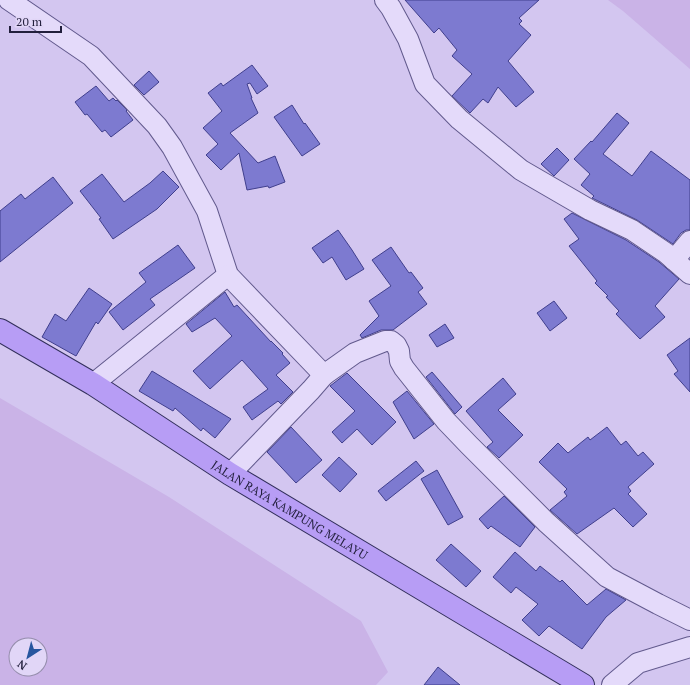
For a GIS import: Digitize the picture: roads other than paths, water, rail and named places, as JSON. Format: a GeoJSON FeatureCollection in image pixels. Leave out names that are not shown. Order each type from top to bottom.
{"type":"FeatureCollection","features":[{"type":"Feature","properties":{"kind":"main road","name":"JALAN RAYA KAMPUNG MELAYU"},"geometry":{"type":"LineString","coordinates":[[0,330],[93,384],[230,474],[583,685]]}},
{"type":"Feature","properties":{"kind":"street"},"geometry":{"type":"LineString","coordinates":[[9,0],[91,56],[157,126],[172,147],[207,211],[228,275],[324,375]]}},
{"type":"Feature","properties":{"kind":"street"},"geometry":{"type":"LineString","coordinates":[[385,0],[408,39],[425,84],[458,119],[521,170],[590,210],[632,230],[674,260],[690,274]]}},
{"type":"Feature","properties":{"kind":"street"},"geometry":{"type":"LineString","coordinates":[[674,260],[690,241]]}},
{"type":"Feature","properties":{"kind":"street"},"geometry":{"type":"LineString","coordinates":[[93,384],[228,275]]}},
{"type":"Feature","properties":{"kind":"street"},"geometry":{"type":"LineString","coordinates":[[230,474],[324,375],[355,353],[385,341],[391,341],[396,345],[399,351],[400,360],[404,368],[446,421],[546,522],[607,577],[690,620]]}},
{"type":"Feature","properties":{"kind":"street"},"geometry":{"type":"LineString","coordinates":[[612,685],[638,663],[690,647]]}}]}
